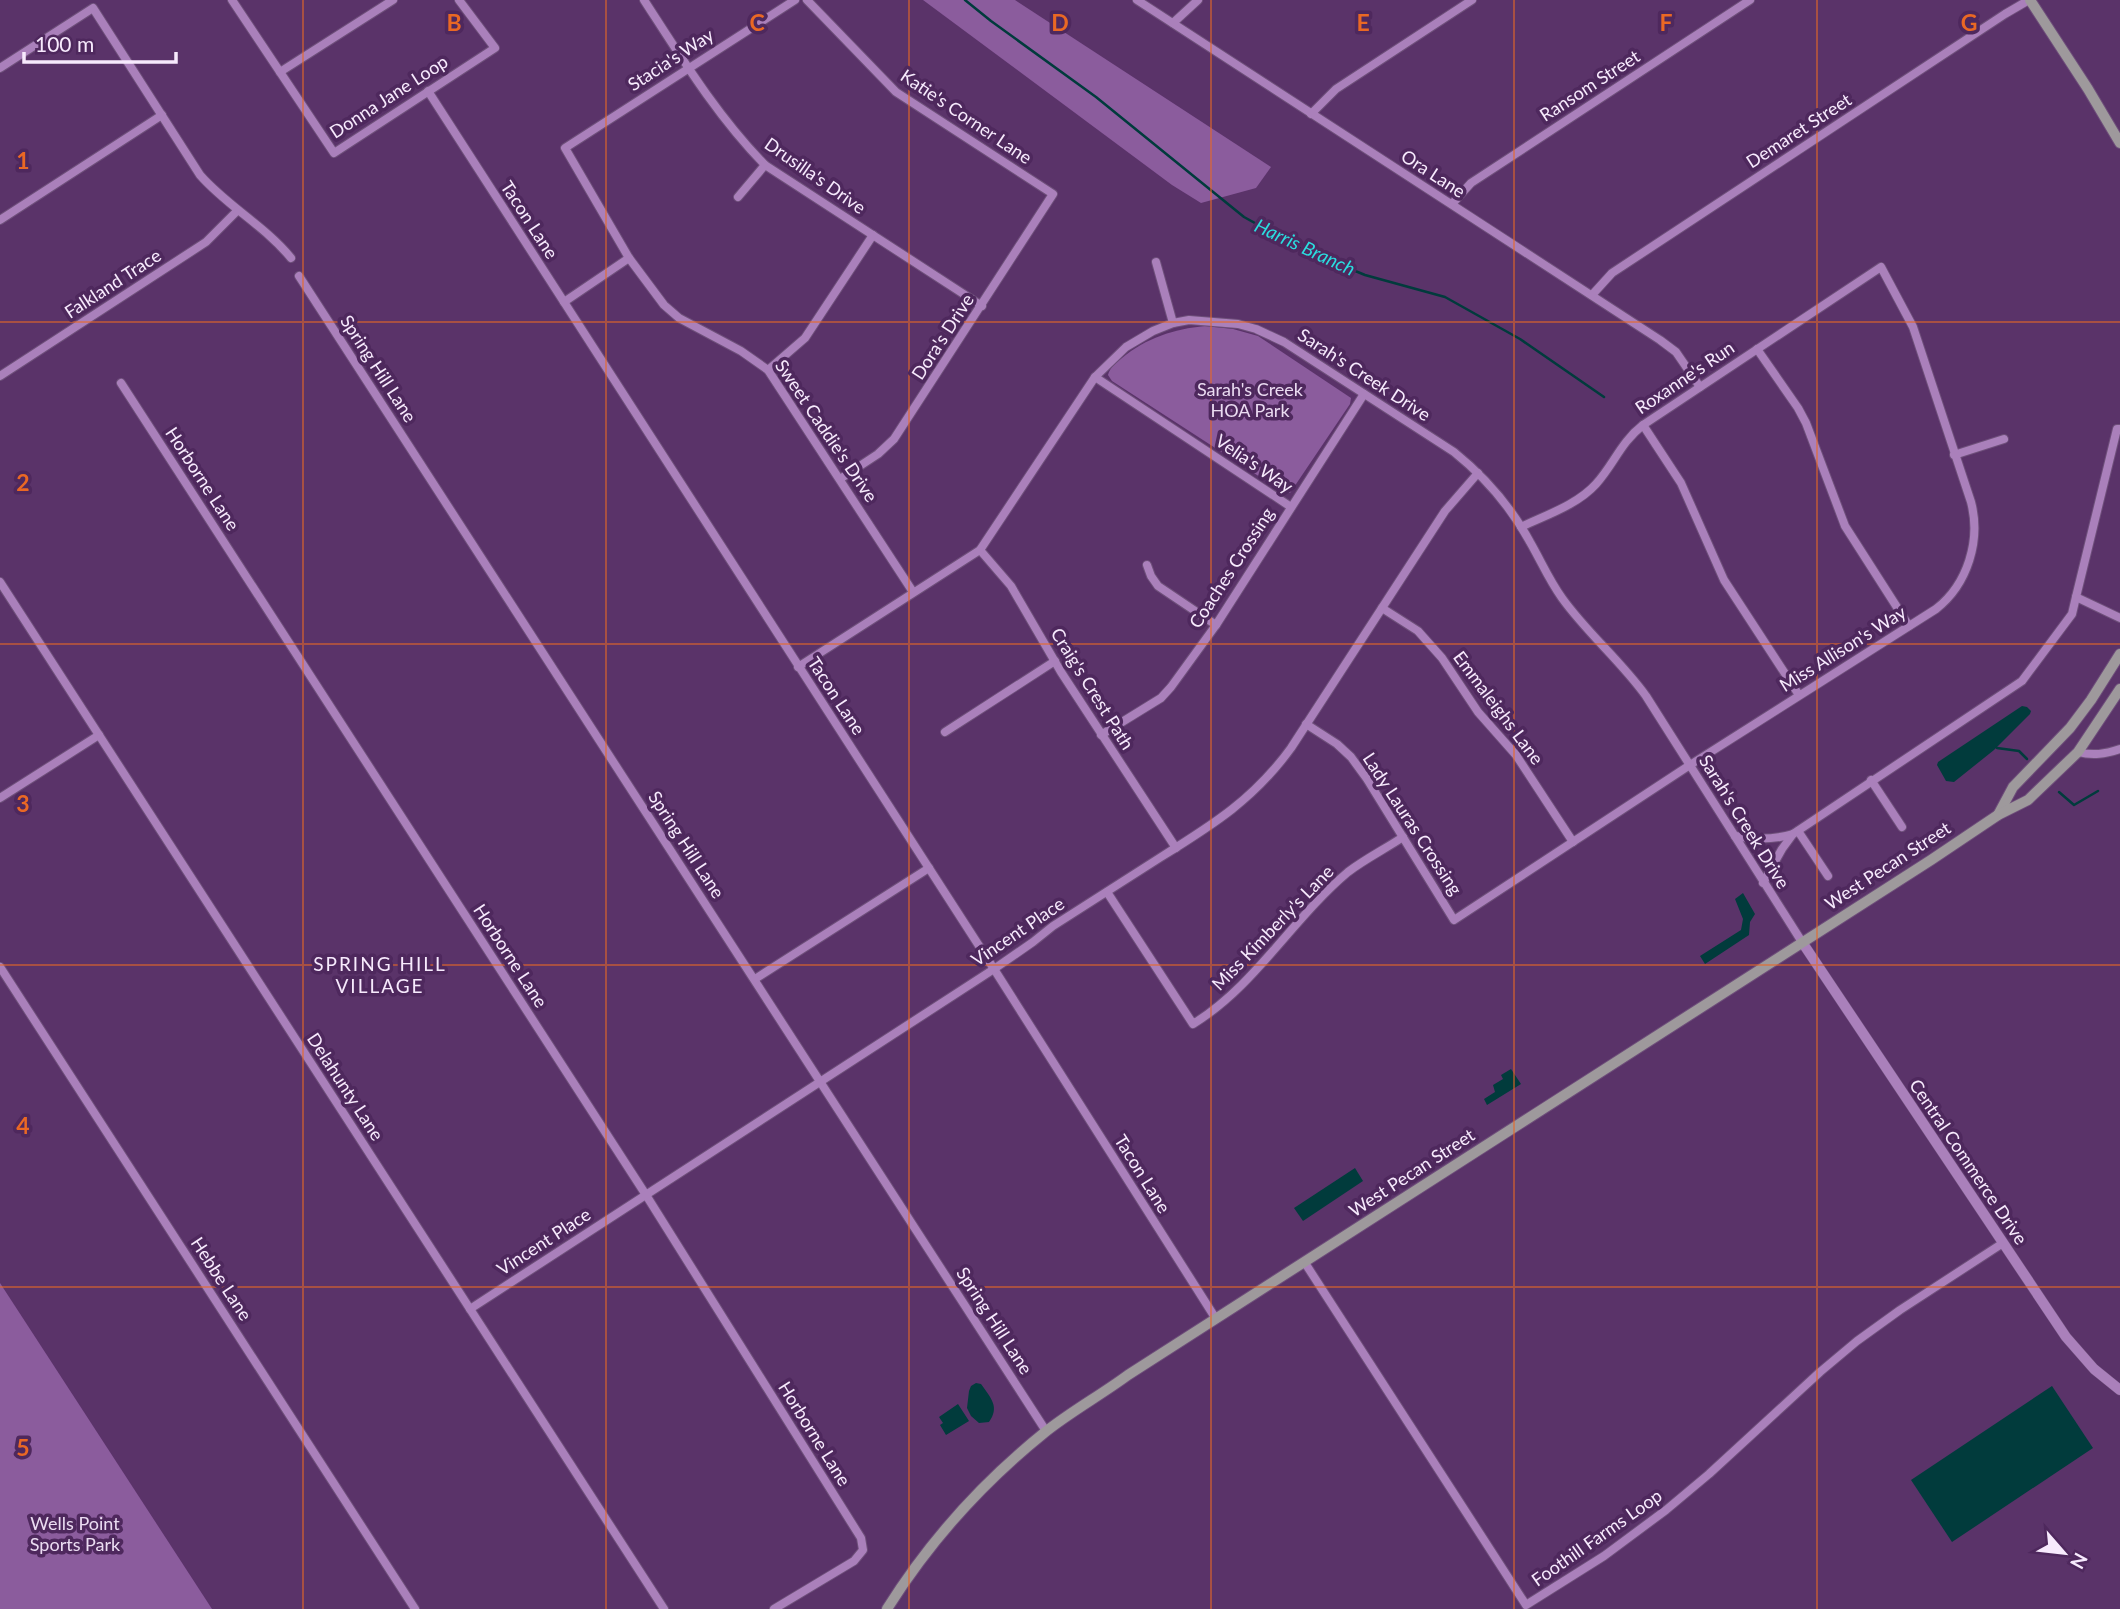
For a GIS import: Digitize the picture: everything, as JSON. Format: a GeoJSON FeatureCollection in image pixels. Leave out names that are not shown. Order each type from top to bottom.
{"type":"FeatureCollection","features":[{"type":"Feature","properties":{"kind":"main road"},"geometry":{"type":"LineString","coordinates":[[2030,0],[2119,140]]}},
{"type":"Feature","properties":{"kind":"main road","name":"West Pecan Street"},"geometry":{"type":"LineString","coordinates":[[1998,815],[2012,787],[2070,728],[2120,654]]}},
{"type":"Feature","properties":{"kind":"main road","name":"West Pecan Street"},"geometry":{"type":"LineString","coordinates":[[887,1609],[962,1509],[1046,1431],[1998,815],[2028,800],[2078,752],[2120,689]]}},
{"type":"Feature","properties":{"kind":"street","name":"Donna Jane Loop"},"geometry":{"type":"LineString","coordinates":[[232,0],[334,153],[495,48],[459,0]]}},
{"type":"Feature","properties":{"kind":"street"},"geometry":{"type":"LineString","coordinates":[[280,72],[393,0]]}},
{"type":"Feature","properties":{"kind":"street","name":"Drusilla's Drive"},"geometry":{"type":"LineString","coordinates":[[644,0],[688,68],[742,141],[765,165],[982,306]]}},
{"type":"Feature","properties":{"kind":"street","name":"Stacia's Way"},"geometry":{"type":"LineString","coordinates":[[565,148],[795,0]]}},
{"type":"Feature","properties":{"kind":"street","name":"Katie's Corner Lane"},"geometry":{"type":"LineString","coordinates":[[807,0],[896,92],[1053,194]]}},
{"type":"Feature","properties":{"kind":"street","name":"Ora Lane"},"geometry":{"type":"LineString","coordinates":[[1137,0],[1676,352],[1700,387]]}},
{"type":"Feature","properties":{"kind":"street"},"geometry":{"type":"LineString","coordinates":[[1173,23],[1198,0]]}},
{"type":"Feature","properties":{"kind":"street"},"geometry":{"type":"LineString","coordinates":[[1311,114],[1336,89],[1472,0]]}},
{"type":"Feature","properties":{"kind":"street","name":"Ransom Street"},"geometry":{"type":"LineString","coordinates":[[1452,204],[1471,183],[1750,0]]}},
{"type":"Feature","properties":{"kind":"street","name":"Demaret Street"},"geometry":{"type":"LineString","coordinates":[[1592,295],[1612,274],[1997,19],[2030,0]]}},
{"type":"Feature","properties":{"kind":"street"},"geometry":{"type":"LineString","coordinates":[[0,68],[93,8],[200,175],[213,190],[291,258]]}},
{"type":"Feature","properties":{"kind":"street","name":"Tacon Lane"},"geometry":{"type":"LineString","coordinates":[[428,91],[994,969],[1216,1319]]}},
{"type":"Feature","properties":{"kind":"street"},"geometry":{"type":"LineString","coordinates":[[0,220],[162,115]]}},
{"type":"Feature","properties":{"kind":"street","name":"Sweet Caddie's Drive"},"geometry":{"type":"LineString","coordinates":[[565,148],[629,258],[664,306],[679,318],[741,351],[768,370],[913,592]]}},
{"type":"Feature","properties":{"kind":"street"},"geometry":{"type":"LineString","coordinates":[[738,197],[765,165]]}},
{"type":"Feature","properties":{"kind":"street","name":"Dora's Drive"},"geometry":{"type":"LineString","coordinates":[[840,479],[878,454],[894,439],[1053,194]]}},
{"type":"Feature","properties":{"kind":"street","name":"Falkland Trace"},"geometry":{"type":"LineString","coordinates":[[0,376],[206,242],[237,211]]}},
{"type":"Feature","properties":{"kind":"street"},"geometry":{"type":"LineString","coordinates":[[768,370],[805,338],[873,235]]}},
{"type":"Feature","properties":{"kind":"street"},"geometry":{"type":"LineString","coordinates":[[564,302],[629,258]]}},
{"type":"Feature","properties":{"kind":"street"},"geometry":{"type":"LineString","coordinates":[[1156,262],[1173,323]]}},
{"type":"Feature","properties":{"kind":"street","name":"Roxanne's Run"},"geometry":{"type":"LineString","coordinates":[[1521,527],[1583,496],[1597,483],[1629,436],[1643,425],[1881,267]]}},
{"type":"Feature","properties":{"kind":"street","name":"Miss Allison's Way"},"geometry":{"type":"LineString","coordinates":[[1454,920],[1690,765],[1936,609],[1955,590],[1964,574],[1974,542],[1974,514],[1913,327],[1881,267]]}},
{"type":"Feature","properties":{"kind":"street","name":"Spring Hill Lane"},"geometry":{"type":"LineString","coordinates":[[299,276],[1046,1431]]}},
{"type":"Feature","properties":{"kind":"street","name":"Sarah's Creek Drive"},"geometry":{"type":"LineString","coordinates":[[798,667],[979,550],[1095,377],[1126,347],[1173,323],[1209,320],[1238,324],[1284,342],[1454,452],[1478,473],[1521,527],[1563,600],[1629,672],[1802,942]]}},
{"type":"Feature","properties":{"kind":"street"},"geometry":{"type":"LineString","coordinates":[[1757,349],[1806,424],[1845,526],[1909,626]]}},
{"type":"Feature","properties":{"kind":"street","name":"Velia's Way"},"geometry":{"type":"LineString","coordinates":[[1095,377],[1291,507]]}},
{"type":"Feature","properties":{"kind":"street","name":"Horborne Lane"},"geometry":{"type":"LineString","coordinates":[[121,383],[646,1195],[861,1538],[863,1550],[853,1561],[774,1609]]}},
{"type":"Feature","properties":{"kind":"street","name":"Coaches Crossing"},"geometry":{"type":"LineString","coordinates":[[1101,735],[1166,693],[1216,625],[1364,394]]}},
{"type":"Feature","properties":{"kind":"street"},"geometry":{"type":"LineString","coordinates":[[1643,425],[1681,483],[1724,580],[1799,695]]}},
{"type":"Feature","properties":{"kind":"street"},"geometry":{"type":"LineString","coordinates":[[1735,836],[1754,840],[1776,839],[1795,832],[2022,681],[2072,614],[2117,429],[2120,429]]}},
{"type":"Feature","properties":{"kind":"street"},"geometry":{"type":"LineString","coordinates":[[1954,454],[2004,439]]}},
{"type":"Feature","properties":{"kind":"street","name":"Vincent Place"},"geometry":{"type":"LineString","coordinates":[[470,1309],[994,969],[1053,926],[1217,822],[1243,802],[1265,782],[1291,748],[1444,511],[1478,473]]}},
{"type":"Feature","properties":{"kind":"street","name":"Craig's Crest Path"},"geometry":{"type":"LineString","coordinates":[[979,550],[1012,586],[1101,735],[1176,848]]}},
{"type":"Feature","properties":{"kind":"street"},"geometry":{"type":"LineString","coordinates":[[1147,565],[1158,586],[1216,625]]}},
{"type":"Feature","properties":{"kind":"street","name":"Delahunty Lane"},"geometry":{"type":"LineString","coordinates":[[0,582],[664,1609]]}},
{"type":"Feature","properties":{"kind":"street"},"geometry":{"type":"LineString","coordinates":[[2077,597],[2120,618]]}},
{"type":"Feature","properties":{"kind":"street","name":"Emmaleighs Lane"},"geometry":{"type":"LineString","coordinates":[[1382,608],[1418,631],[1442,658],[1478,712],[1516,755],[1573,842]]}},
{"type":"Feature","properties":{"kind":"street"},"geometry":{"type":"LineString","coordinates":[[945,732],[1055,661]]}},
{"type":"Feature","properties":{"kind":"street","name":"Lady Lauras Crossing"},"geometry":{"type":"LineString","coordinates":[[1306,724],[1351,757],[1454,920]]}},
{"type":"Feature","properties":{"kind":"street"},"geometry":{"type":"LineString","coordinates":[[0,798],[99,735]]}},
{"type":"Feature","properties":{"kind":"street"},"geometry":{"type":"LineString","coordinates":[[2078,752],[2098,755],[2120,749]]}},
{"type":"Feature","properties":{"kind":"street"},"geometry":{"type":"LineString","coordinates":[[1871,780],[1902,827]]}},
{"type":"Feature","properties":{"kind":"street"},"geometry":{"type":"LineString","coordinates":[[1795,832],[1828,876]]}},
{"type":"Feature","properties":{"kind":"street"},"geometry":{"type":"LineString","coordinates":[[1763,883],[1795,832]]}},
{"type":"Feature","properties":{"kind":"street","name":"Miss Kimberly's Lane"},"geometry":{"type":"LineString","coordinates":[[1107,892],[1193,1024],[1230,997],[1320,899],[1349,872],[1403,836]]}},
{"type":"Feature","properties":{"kind":"street"},"geometry":{"type":"LineString","coordinates":[[755,979],[929,868]]}},
{"type":"Feature","properties":{"kind":"street","name":"Central Commerce Drive"},"geometry":{"type":"LineString","coordinates":[[1802,942],[2066,1337],[2094,1369],[2120,1390]]}},
{"type":"Feature","properties":{"kind":"street","name":"Hebbe Lane"},"geometry":{"type":"LineString","coordinates":[[0,967],[415,1609]]}},
{"type":"Feature","properties":{"kind":"street","name":"Foothill Farms Loop"},"geometry":{"type":"LineString","coordinates":[[1306,1263],[1526,1605],[1604,1556],[1666,1510],[1857,1341],[2003,1243]]}},
{"type":"Feature","properties":{"kind":"green space"},"geometry":{"type":"Polygon","coordinates":[[[923,0],[1015,0],[1271,167],[1256,188],[1201,203],[1172,185],[923,0]]]}},
{"type":"Feature","properties":{"kind":"green space","name":"Sarah's Creek HOA Park"},"geometry":{"type":"Polygon","coordinates":[[[1205,326],[1233,329],[1258,336],[1351,398],[1350,404],[1290,493],[1283,492],[1112,381],[1108,375],[1112,367],[1131,351],[1151,340],[1182,329],[1205,326]]]}},
{"type":"Feature","properties":{"kind":"green space","name":"Wells Point Sports Park"},"geometry":{"type":"Polygon","coordinates":[[[0,1283],[212,1609],[0,1609],[0,1283]]]}},
{"type":"Feature","properties":{"kind":"shaded area"},"geometry":{"type":"Polygon","coordinates":[[[2022,706],[2031,711],[2030,714],[1994,750],[1954,782],[1946,781],[1938,762],[2022,706]]]}},
{"type":"Feature","properties":{"kind":"shaded area"},"geometry":{"type":"Polygon","coordinates":[[[1743,893],[1755,914],[1750,922],[1749,935],[1705,964],[1700,956],[1741,930],[1743,919],[1735,899],[1743,893]]]}},
{"type":"Feature","properties":{"kind":"shaded area"},"geometry":{"type":"Polygon","coordinates":[[[1511,1069],[1521,1084],[1487,1105],[1484,1099],[1495,1092],[1493,1085],[1503,1079],[1501,1075],[1511,1069]]]}},
{"type":"Feature","properties":{"kind":"shaded area"},"geometry":{"type":"Polygon","coordinates":[[[1355,1168],[1363,1181],[1303,1221],[1294,1208],[1355,1168]]]}},
{"type":"Feature","properties":{"kind":"shaded area"},"geometry":{"type":"Polygon","coordinates":[[[976,1383],[981,1384],[993,1403],[994,1412],[989,1422],[979,1423],[967,1408],[969,1391],[976,1383]]]}},
{"type":"Feature","properties":{"kind":"shaded area"},"geometry":{"type":"Polygon","coordinates":[[[2052,1386],[2093,1448],[1952,1542],[1911,1480],[2052,1386]]]}},
{"type":"Feature","properties":{"kind":"shaded area"},"geometry":{"type":"Polygon","coordinates":[[[958,1404],[969,1421],[946,1435],[939,1417],[958,1404]]]}},
{"type":"Feature","properties":{"kind":"waterway","name":"Harris Branch"},"geometry":{"type":"LineString","coordinates":[[965,0],[1096,97],[1244,217],[1302,249],[1365,275],[1445,297],[1520,339],[1604,397]]}},
{"type":"Feature","properties":{"kind":"waterway"},"geometry":{"type":"LineString","coordinates":[[1997,748],[2019,751],[2027,759]]}},
{"type":"Feature","properties":{"kind":"waterway"},"geometry":{"type":"LineString","coordinates":[[2059,792],[2074,805],[2098,791]]}},
{"type":"Feature","properties":{"kind":"district","name":"SPRING HILL VILLAGE"},"geometry":{"type":"Point","coordinates":[380,975]}}]}
